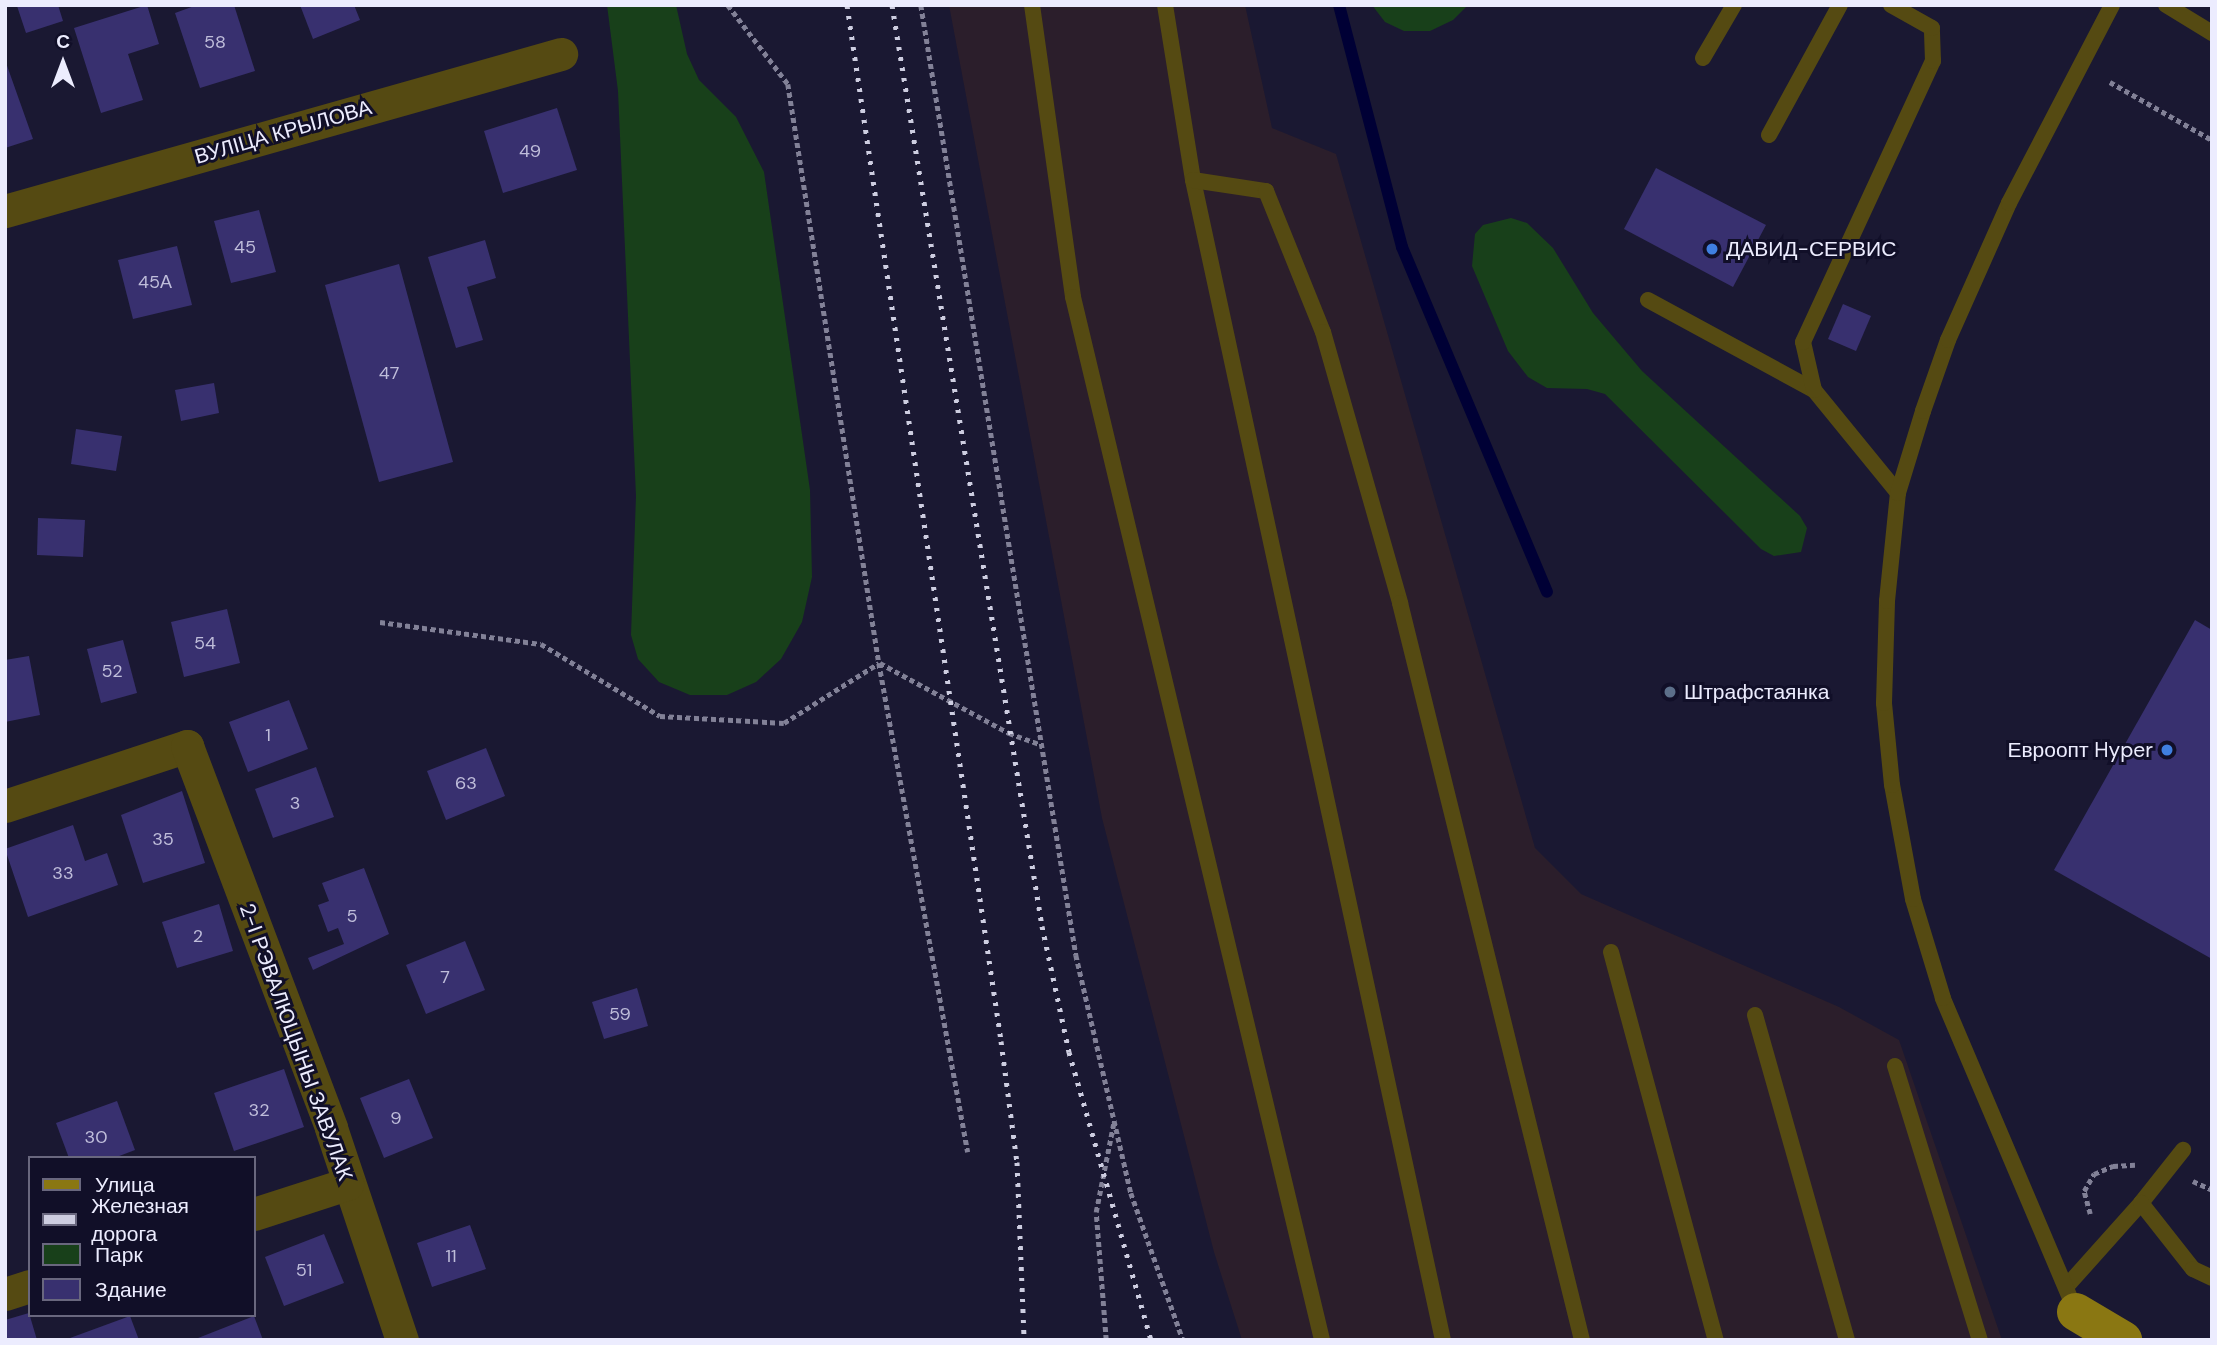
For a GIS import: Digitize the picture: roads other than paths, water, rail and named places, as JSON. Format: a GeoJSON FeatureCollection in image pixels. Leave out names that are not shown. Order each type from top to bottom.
{"type":"FeatureCollection","features":[{"type":"Feature","properties":{"kind":"main road"},"geometry":{"type":"LineString","coordinates":[[2076,1313],[2123,1340]]}},
{"type":"Feature","properties":{"kind":"street","name":"ВУЛІЦА КРЫЛОВА"},"geometry":{"type":"LineString","coordinates":[[5,211],[561,54]]}},
{"type":"Feature","properties":{"kind":"street","name":"2-І РЭВАЛЮЦЫНЫ ЗАВУЛАК"},"geometry":{"type":"LineString","coordinates":[[5,806],[187,746],[331,1128],[347,1184],[402,1340]]}},
{"type":"Feature","properties":{"kind":"street"},"geometry":{"type":"LineString","coordinates":[[256,1213],[347,1184]]}},
{"type":"Feature","properties":{"kind":"street"},"geometry":{"type":"LineString","coordinates":[[5,1294],[28,1287]]}},
{"type":"Feature","properties":{"kind":"lane"},"geometry":{"type":"LineString","coordinates":[[1032,5],[1073,297],[1322,1340]]}},
{"type":"Feature","properties":{"kind":"lane"},"geometry":{"type":"LineString","coordinates":[[1165,5],[1193,180],[1443,1340]]}},
{"type":"Feature","properties":{"kind":"lane"},"geometry":{"type":"LineString","coordinates":[[1703,58],[1734,5]]}},
{"type":"Feature","properties":{"kind":"lane"},"geometry":{"type":"LineString","coordinates":[[1769,135],[1840,5]]}},
{"type":"Feature","properties":{"kind":"lane"},"geometry":{"type":"LineString","coordinates":[[1814,390],[1803,342],[1933,61],[1932,28],[1891,5]]}},
{"type":"Feature","properties":{"kind":"lane"},"geometry":{"type":"LineString","coordinates":[[2076,1313],[1943,998],[1913,899],[1892,785],[1884,703],[1887,601],[1898,493],[1948,340],[1974,281],[2112,5]]}},
{"type":"Feature","properties":{"kind":"lane"},"geometry":{"type":"LineString","coordinates":[[2166,5],[2212,33]]}},
{"type":"Feature","properties":{"kind":"lane"},"geometry":{"type":"LineString","coordinates":[[1193,180],[1266,191],[1323,332],[1400,603],[1582,1340]]}},
{"type":"Feature","properties":{"kind":"lane"},"geometry":{"type":"LineString","coordinates":[[1648,300],[1814,390],[1898,493]]}},
{"type":"Feature","properties":{"kind":"lane"},"geometry":{"type":"LineString","coordinates":[[1611,952],[1716,1340]]}},
{"type":"Feature","properties":{"kind":"lane"},"geometry":{"type":"LineString","coordinates":[[1755,1015],[1847,1340]]}},
{"type":"Feature","properties":{"kind":"lane"},"geometry":{"type":"LineString","coordinates":[[1895,1066],[1980,1340]]}},
{"type":"Feature","properties":{"kind":"lane"},"geometry":{"type":"LineString","coordinates":[[2076,1313],[2141,1203],[2183,1150]]}},
{"type":"Feature","properties":{"kind":"lane"},"geometry":{"type":"LineString","coordinates":[[2141,1203],[2193,1269],[2212,1278]]}},
{"type":"Feature","properties":{"kind":"waterway"},"geometry":{"type":"LineString","coordinates":[[1339,5],[1402,247],[1547,592]]}},
{"type":"Feature","properties":{"kind":"railway"},"geometry":{"type":"LineString","coordinates":[[847,5],[1001,1041],[1017,1162],[1024,1340]]}},
{"type":"Feature","properties":{"kind":"railway"},"geometry":{"type":"LineString","coordinates":[[892,5],[1042,926],[1069,1052],[1151,1340]]}},
{"type":"Feature","properties":{"kind":"place","name":"ДАВИД-СЕРВИС"},"geometry":{"type":"Point","coordinates":[1712,249]}},
{"type":"Feature","properties":{"kind":"place","name":"Штрафстаянка"},"geometry":{"type":"Point","coordinates":[1670,692]}},
{"type":"Feature","properties":{"kind":"place","name":"Евроопт Hyper"},"geometry":{"type":"Point","coordinates":[2167,750]}}]}
